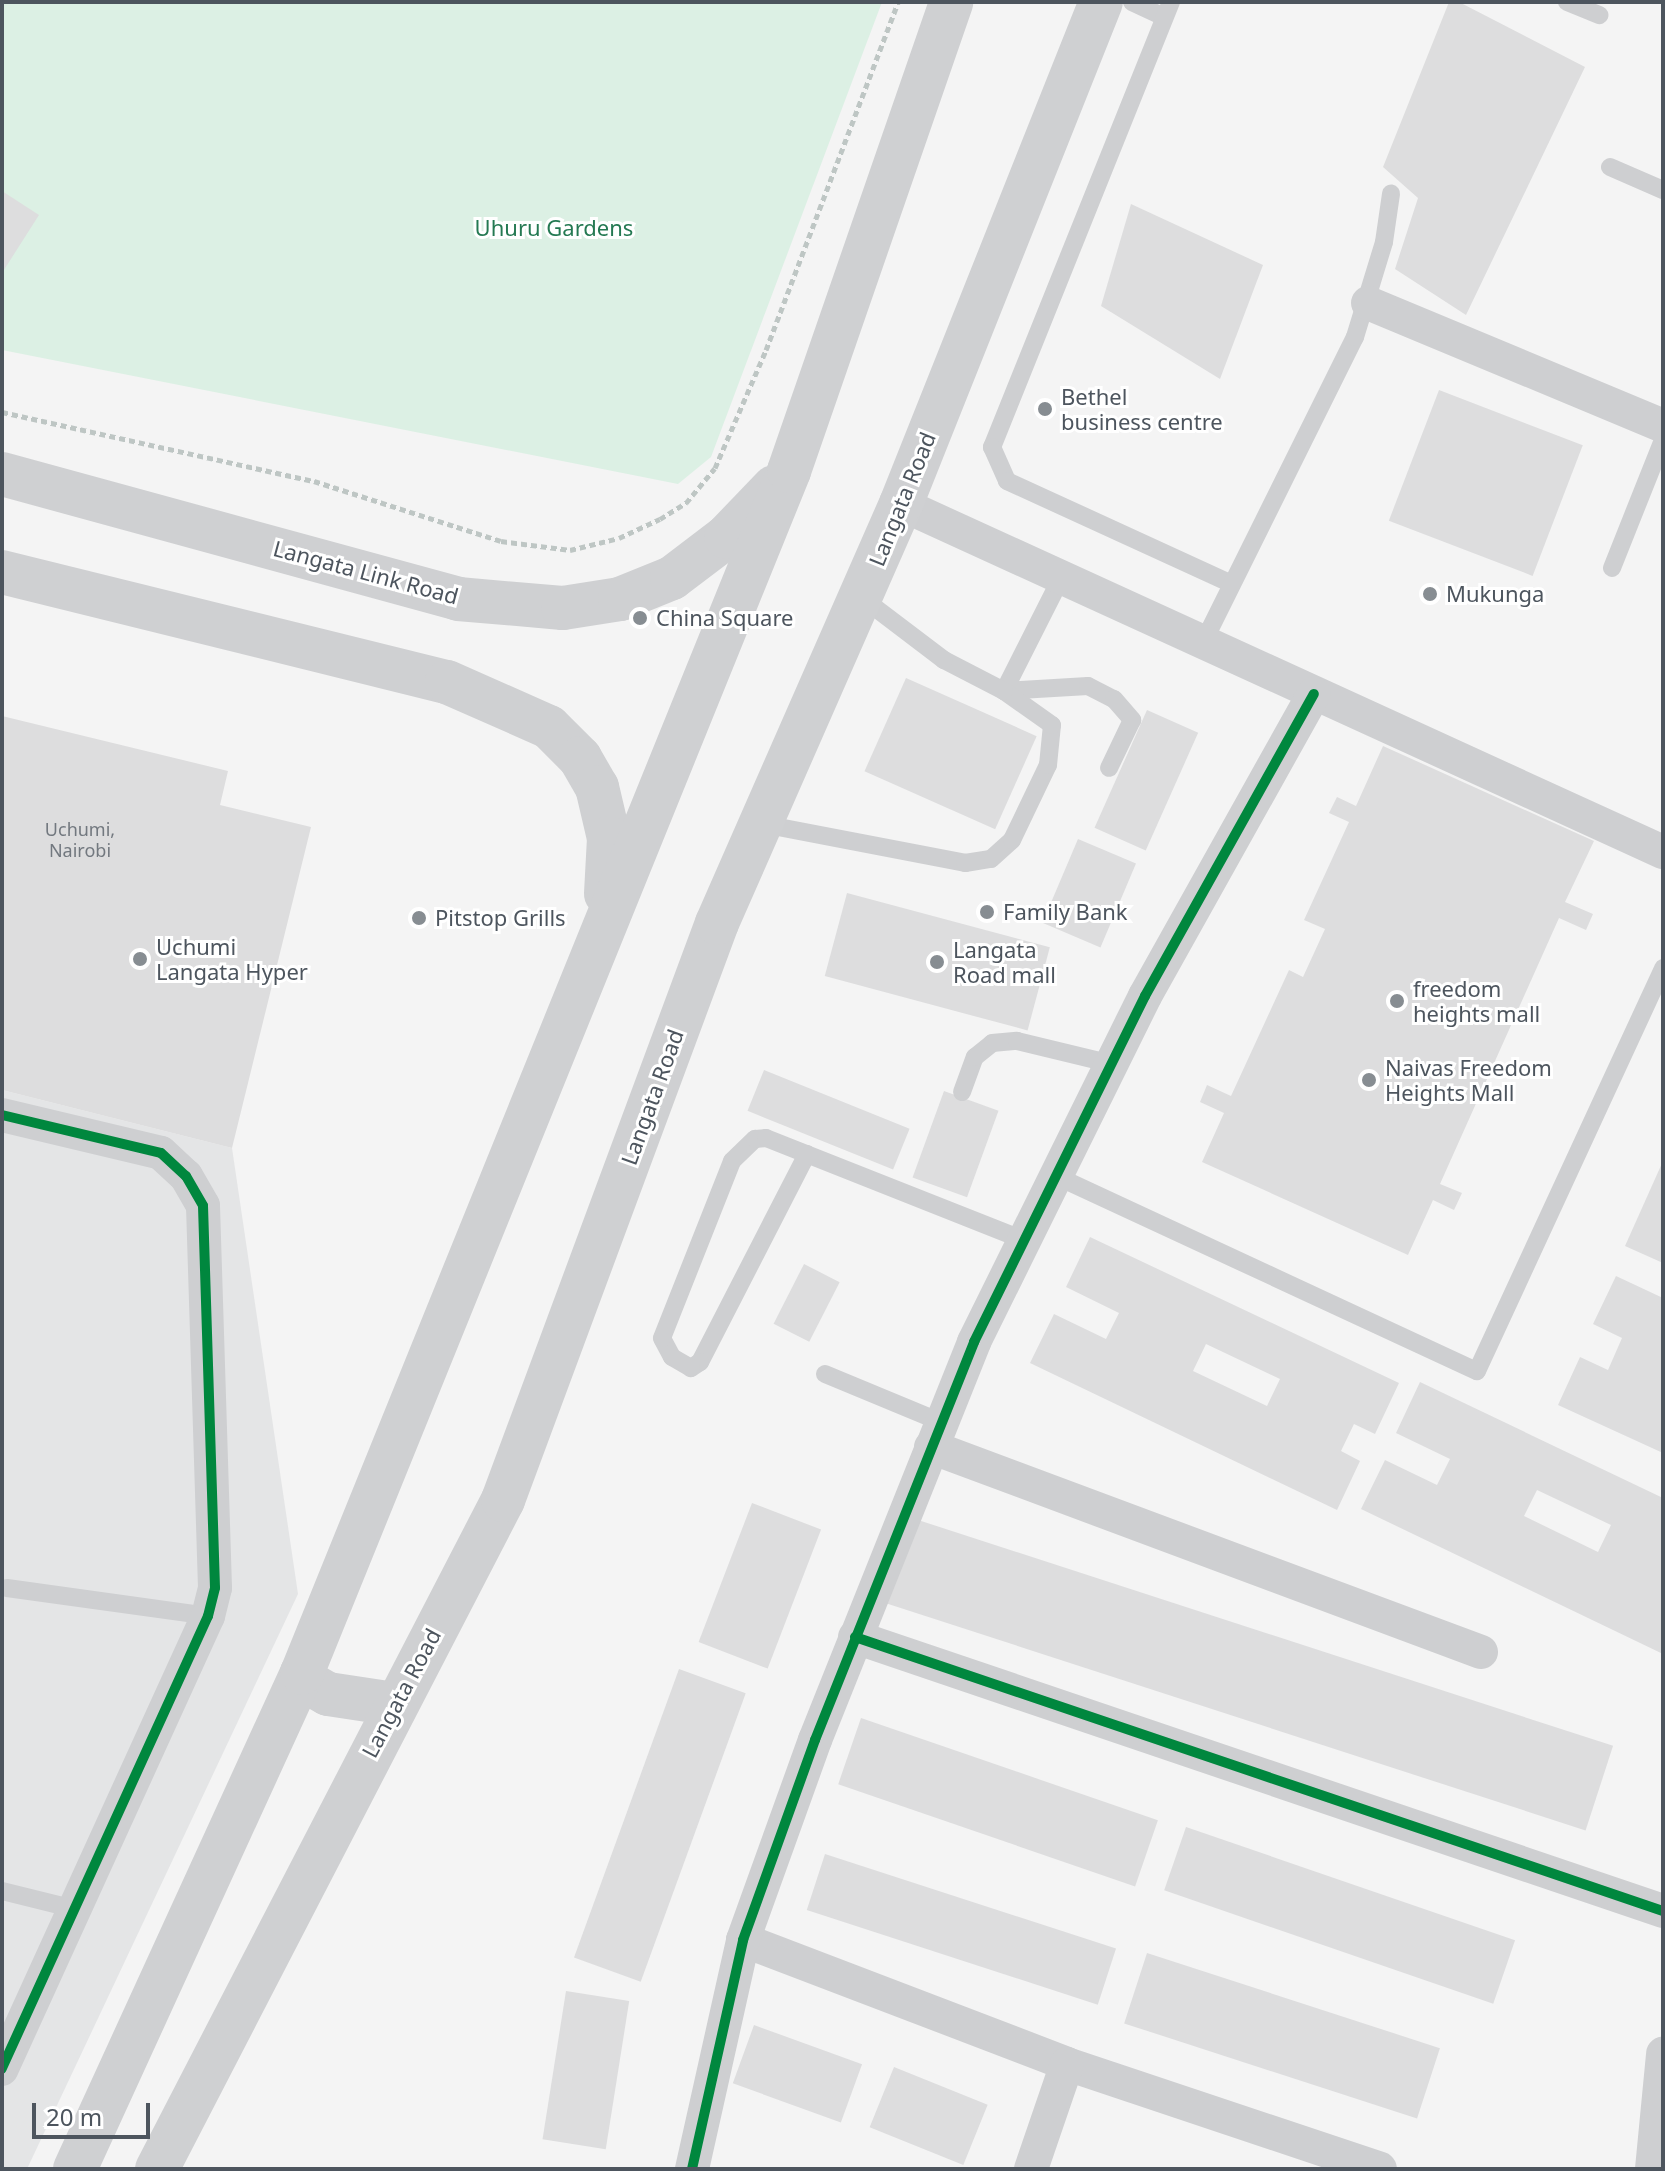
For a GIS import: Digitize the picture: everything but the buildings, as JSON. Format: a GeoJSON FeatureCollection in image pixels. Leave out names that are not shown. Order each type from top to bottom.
{"type":"FeatureCollection","features":[{"type":"Feature","properties":{"kind":"main road"},"geometry":{"type":"LineString","coordinates":[[75,2169],[302,1673],[789,471],[951,2]]}},
{"type":"Feature","properties":{"kind":"main road","name":"Langata Road"},"geometry":{"type":"LineString","coordinates":[[157,2169],[394,1704],[503,1500],[717,923],[901,504],[1101,2]]}},
{"type":"Feature","properties":{"kind":"main road","name":"Langata Link Road"},"geometry":{"type":"LineString","coordinates":[[2,474],[458,599],[563,608],[620,599],[672,578],[726,537],[789,471]]}},
{"type":"Feature","properties":{"kind":"main road"},"geometry":{"type":"LineString","coordinates":[[2,572],[447,682],[549,727],[590,772],[609,838],[605,920]]}},
{"type":"Feature","properties":{"kind":"main road"},"geometry":{"type":"LineString","coordinates":[[302,1673],[307,1682],[328,1694],[394,1704]]}},
{"type":"Feature","properties":{"kind":"street"},"geometry":{"type":"LineString","coordinates":[[1368,303],[1663,426]]}},
{"type":"Feature","properties":{"kind":"street"},"geometry":{"type":"LineString","coordinates":[[901,504],[1663,852]]}},
{"type":"Feature","properties":{"kind":"street"},"geometry":{"type":"LineString","coordinates":[[692,2169],[743,1940],[855,1637],[936,1434],[1054,1175],[1314,694]]}},
{"type":"Feature","properties":{"kind":"street"},"geometry":{"type":"LineString","coordinates":[[2,1115],[161,1153],[186,1176],[203,1206],[215,1588],[208,1616],[2,2069]]}},
{"type":"Feature","properties":{"kind":"street"},"geometry":{"type":"LineString","coordinates":[[936,1434],[1481,1652]]}},
{"type":"Feature","properties":{"kind":"street"},"geometry":{"type":"LineString","coordinates":[[855,1637],[1663,1911]]}},
{"type":"Feature","properties":{"kind":"street"},"geometry":{"type":"LineString","coordinates":[[743,1940],[1067,2064],[1380,2169]]}},
{"type":"Feature","properties":{"kind":"street"},"geometry":{"type":"LineString","coordinates":[[1652,2169],[1663,2054]]}},
{"type":"Feature","properties":{"kind":"street"},"geometry":{"type":"LineString","coordinates":[[1031,2169],[1067,2064]]}},
{"type":"Feature","properties":{"kind":"lane"},"geometry":{"type":"LineString","coordinates":[[1132,2],[1168,10],[992,447],[1007,481],[1232,584]]}},
{"type":"Feature","properties":{"kind":"lane"},"geometry":{"type":"LineString","coordinates":[[1567,2],[1600,15]]}},
{"type":"Feature","properties":{"kind":"lane"},"geometry":{"type":"LineString","coordinates":[[1610,167],[1663,190]]}},
{"type":"Feature","properties":{"kind":"lane"},"geometry":{"type":"LineString","coordinates":[[1203,643],[1368,303],[1391,194]]}},
{"type":"Feature","properties":{"kind":"lane"},"geometry":{"type":"LineString","coordinates":[[1612,568],[1663,440]]}},
{"type":"Feature","properties":{"kind":"lane"},"geometry":{"type":"LineString","coordinates":[[1004,691],[1061,578]]}},
{"type":"Feature","properties":{"kind":"lane"},"geometry":{"type":"LineString","coordinates":[[763,824],[965,863],[991,859],[1012,840],[1048,765],[1052,725],[1004,691],[944,660],[861,597]]}},
{"type":"Feature","properties":{"kind":"lane"},"geometry":{"type":"LineString","coordinates":[[1004,691],[1088,686],[1114,699],[1132,720],[1109,768]]}},
{"type":"Feature","properties":{"kind":"lane"},"geometry":{"type":"LineString","coordinates":[[1054,1175],[1477,1371],[1663,968]]}},
{"type":"Feature","properties":{"kind":"lane"},"geometry":{"type":"LineString","coordinates":[[962,1092],[975,1057],[992,1043],[1017,1041],[1112,1064]]}},
{"type":"Feature","properties":{"kind":"lane"},"geometry":{"type":"LineString","coordinates":[[807,1154],[700,1362],[691,1368],[672,1357],[662,1338],[732,1161],[743,1147],[766,1138],[807,1154],[1023,1240]]}},
{"type":"Feature","properties":{"kind":"lane"},"geometry":{"type":"LineString","coordinates":[[825,1374],[936,1434]]}},
{"type":"Feature","properties":{"kind":"lane"},"geometry":{"type":"LineString","coordinates":[[4,1594],[208,1616]]}},
{"type":"Feature","properties":{"kind":"lane"},"geometry":{"type":"LineString","coordinates":[[2,1891],[75,1909]]}},
{"type":"Feature","properties":{"kind":"path"},"geometry":{"type":"LineString","coordinates":[[2,412],[314,481],[501,541],[570,550],[619,538],[686,503],[715,468],[766,350],[898,2]]}},
{"type":"Feature","properties":{"kind":"shaded area"},"geometry":{"type":"Polygon","coordinates":[[[2,1090],[232,1148],[298,1594],[27,2169],[2,2169],[2,1090]]]}},
{"type":"Feature","properties":{"kind":"green space","name":"Uhuru Gardens"},"geometry":{"type":"Polygon","coordinates":[[[2,2],[882,2],[711,457],[678,484],[2,350],[2,2]]]}},
{"type":"Feature","properties":{"kind":"cycle path"},"geometry":{"type":"LineString","coordinates":[[692,2169],[743,1940],[815,1740],[974,1342],[1145,996],[1314,694]]}},
{"type":"Feature","properties":{"kind":"cycle path"},"geometry":{"type":"LineString","coordinates":[[2,1115],[161,1153],[186,1176],[203,1206],[215,1588],[208,1616],[2,2069]]}},
{"type":"Feature","properties":{"kind":"cycle path"},"geometry":{"type":"LineString","coordinates":[[855,1637],[1663,1911]]}},
{"type":"Feature","properties":{"kind":"place","name":"Bethel business centre"},"geometry":{"type":"Point","coordinates":[1045,409]}},
{"type":"Feature","properties":{"kind":"place","name":"Mukunga"},"geometry":{"type":"Point","coordinates":[1430,594]}},
{"type":"Feature","properties":{"kind":"place","name":"China Square"},"geometry":{"type":"Point","coordinates":[640,618]}},
{"type":"Feature","properties":{"kind":"place","name":"Family Bank"},"geometry":{"type":"Point","coordinates":[987,912]}},
{"type":"Feature","properties":{"kind":"place","name":"Pitstop Grills"},"geometry":{"type":"Point","coordinates":[419,918]}},
{"type":"Feature","properties":{"kind":"place","name":"Uchumi Langata Hyper"},"geometry":{"type":"Point","coordinates":[140,959]}},
{"type":"Feature","properties":{"kind":"place","name":"Langata Road mall"},"geometry":{"type":"Point","coordinates":[937,962]}},
{"type":"Feature","properties":{"kind":"place","name":"freedom heights mall"},"geometry":{"type":"Point","coordinates":[1397,1001]}},
{"type":"Feature","properties":{"kind":"place","name":"Naivas Freedom Heights Mall"},"geometry":{"type":"Point","coordinates":[1369,1080]}}]}
